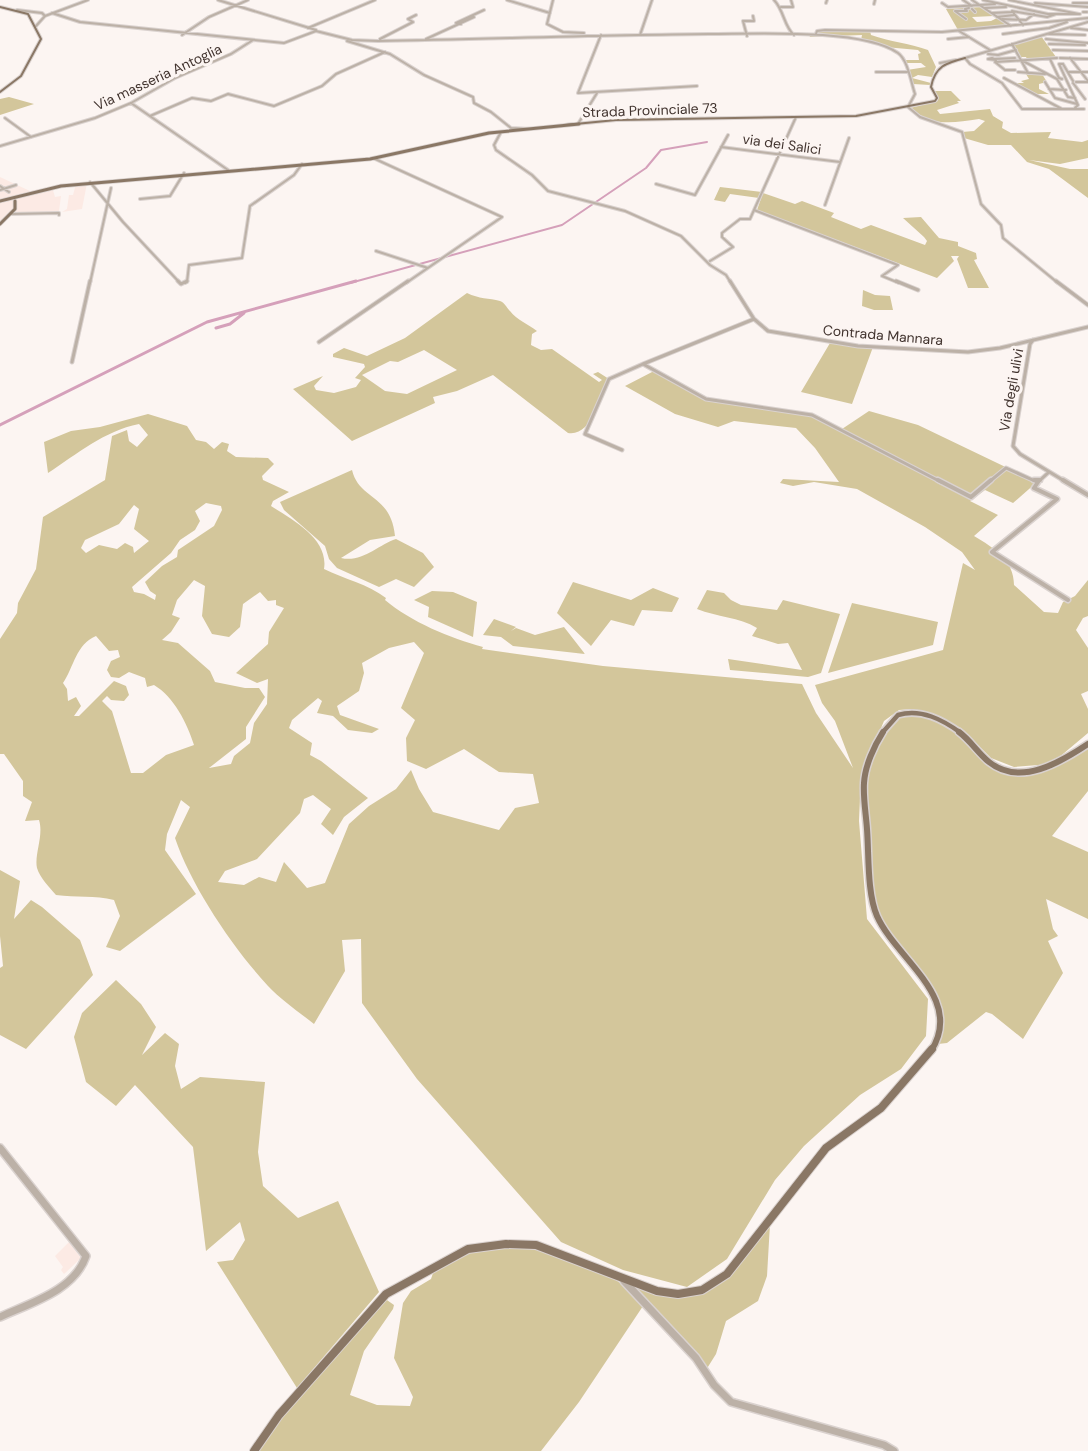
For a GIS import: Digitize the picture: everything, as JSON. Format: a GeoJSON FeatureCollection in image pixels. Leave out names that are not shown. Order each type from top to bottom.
{"type":"FeatureCollection","features":[{"type":"Feature","properties":{"kind":"main road"},"geometry":{"type":"LineString","coordinates":[[0,7],[18,10],[28,15],[41,39],[28,63],[28,69],[18,81],[0,92]]}},
{"type":"Feature","properties":{"kind":"main road","name":"Strada Provinciale 73"},"geometry":{"type":"LineString","coordinates":[[13,201],[31,192],[90,182],[374,158],[501,132],[578,124],[624,120],[856,116],[908,107],[937,99],[931,87],[936,68],[939,65],[965,58]]}},
{"type":"Feature","properties":{"kind":"main road"},"geometry":{"type":"LineString","coordinates":[[0,201],[13,201],[15,209],[0,224]]}},
{"type":"Feature","properties":{"kind":"main road"},"geometry":{"type":"LineString","coordinates":[[254,1451],[279,1415],[386,1294],[423,1272],[468,1250],[506,1244],[536,1245],[657,1291],[676,1295],[691,1295],[710,1288],[727,1274],[826,1148],[837,1138],[873,1115],[931,1053],[939,1039],[941,1022],[934,993],[886,935],[877,919],[873,904],[864,784],[868,765],[891,719],[906,713],[929,716],[959,732],[970,741],[985,761],[1005,769],[1044,769],[1054,766],[1088,744]]}},
{"type":"Feature","properties":{"kind":"street"},"geometry":{"type":"LineString","coordinates":[[18,10],[43,15],[50,14],[88,0]]}},
{"type":"Feature","properties":{"kind":"street"},"geometry":{"type":"LineString","coordinates":[[218,0],[386,52],[424,75],[473,97],[474,103],[491,112],[511,128],[530,129]]}},
{"type":"Feature","properties":{"kind":"street"},"geometry":{"type":"LineString","coordinates":[[182,35],[209,17],[248,0]]}},
{"type":"Feature","properties":{"kind":"street"},"geometry":{"type":"LineString","coordinates":[[308,28],[375,0]]}},
{"type":"Feature","properties":{"kind":"street"},"geometry":{"type":"LineString","coordinates":[[507,0],[550,13]]}},
{"type":"Feature","properties":{"kind":"street"},"geometry":{"type":"LineString","coordinates":[[553,0],[547,24],[561,32],[602,35]]}},
{"type":"Feature","properties":{"kind":"street"},"geometry":{"type":"LineString","coordinates":[[640,35],[652,0]]}},
{"type":"Feature","properties":{"kind":"street"},"geometry":{"type":"LineString","coordinates":[[774,0],[781,7],[790,32],[794,35]]}},
{"type":"Feature","properties":{"kind":"street"},"geometry":{"type":"LineString","coordinates":[[781,7],[793,7],[791,0]]}},
{"type":"Feature","properties":{"kind":"street"},"geometry":{"type":"LineString","coordinates":[[874,4],[875,0]]}},
{"type":"Feature","properties":{"kind":"street"},"geometry":{"type":"LineString","coordinates":[[963,0],[971,7]]}},
{"type":"Feature","properties":{"kind":"street"},"geometry":{"type":"LineString","coordinates":[[972,0],[1012,26],[1027,27]]}},
{"type":"Feature","properties":{"kind":"street"},"geometry":{"type":"LineString","coordinates":[[982,0],[1054,4],[1086,19]]}},
{"type":"Feature","properties":{"kind":"street"},"geometry":{"type":"LineString","coordinates":[[1051,0],[1054,4]]}},
{"type":"Feature","properties":{"kind":"street"},"geometry":{"type":"LineString","coordinates":[[1052,47],[1080,48],[1087,41],[1084,6],[1077,0]]}},
{"type":"Feature","properties":{"kind":"street"},"geometry":{"type":"LineString","coordinates":[[971,7],[975,2],[991,1],[1000,4]]}},
{"type":"Feature","properties":{"kind":"street"},"geometry":{"type":"LineString","coordinates":[[991,1],[1005,12],[1043,21],[1086,19]]}},
{"type":"Feature","properties":{"kind":"street"},"geometry":{"type":"LineString","coordinates":[[1013,2],[1017,7],[1086,19]]}},
{"type":"Feature","properties":{"kind":"street"},"geometry":{"type":"LineString","coordinates":[[984,8],[1013,2]]}},
{"type":"Feature","properties":{"kind":"street"},"geometry":{"type":"LineString","coordinates":[[1013,2],[1013,13],[1016,19],[1034,31],[1046,34],[1066,30]]}},
{"type":"Feature","properties":{"kind":"street"},"geometry":{"type":"LineString","coordinates":[[966,20],[955,11],[967,11],[965,9],[980,5],[1013,2],[1032,2],[1052,9],[1084,6]]}},
{"type":"Feature","properties":{"kind":"street"},"geometry":{"type":"LineString","coordinates":[[1019,12],[1032,2]]}},
{"type":"Feature","properties":{"kind":"street"},"geometry":{"type":"LineString","coordinates":[[1068,2],[1072,7],[1081,9],[1087,2]]}},
{"type":"Feature","properties":{"kind":"street"},"geometry":{"type":"LineString","coordinates":[[951,4],[942,3],[948,7],[971,7]]}},
{"type":"Feature","properties":{"kind":"street"},"geometry":{"type":"LineString","coordinates":[[1013,13],[1023,3]]}},
{"type":"Feature","properties":{"kind":"street"},"geometry":{"type":"LineString","coordinates":[[1072,7],[1084,6]]}},
{"type":"Feature","properties":{"kind":"street"},"geometry":{"type":"LineString","coordinates":[[1002,20],[1026,20],[1043,7]]}},
{"type":"Feature","properties":{"kind":"street"},"geometry":{"type":"LineString","coordinates":[[816,34],[817,31],[825,30],[942,32],[1023,25],[1050,18],[1062,8]]}},
{"type":"Feature","properties":{"kind":"street"},"geometry":{"type":"LineString","coordinates":[[1043,21],[1046,13],[1052,9]]}},
{"type":"Feature","properties":{"kind":"street"},"geometry":{"type":"LineString","coordinates":[[461,24],[456,23],[484,10]]}},
{"type":"Feature","properties":{"kind":"street"},"geometry":{"type":"LineString","coordinates":[[995,16],[1005,12]]}},
{"type":"Feature","properties":{"kind":"street"},"geometry":{"type":"LineString","coordinates":[[995,16],[1019,12],[1032,15],[1051,27],[1066,30],[1087,41]]}},
{"type":"Feature","properties":{"kind":"street"},"geometry":{"type":"LineString","coordinates":[[50,14],[80,22],[125,25],[143,30],[182,35],[284,43],[316,31]]}},
{"type":"Feature","properties":{"kind":"street"},"geometry":{"type":"LineString","coordinates":[[35,26],[43,15]]}},
{"type":"Feature","properties":{"kind":"street"},"geometry":{"type":"LineString","coordinates":[[378,40],[413,22],[408,19],[416,15]]}},
{"type":"Feature","properties":{"kind":"street"},"geometry":{"type":"LineString","coordinates":[[747,36],[743,21],[754,21],[753,16]]}},
{"type":"Feature","properties":{"kind":"street"},"geometry":{"type":"LineString","coordinates":[[954,16],[967,16]]}},
{"type":"Feature","properties":{"kind":"street"},"geometry":{"type":"LineString","coordinates":[[424,40],[474,17]]}},
{"type":"Feature","properties":{"kind":"street"},"geometry":{"type":"LineString","coordinates":[[1060,58],[1084,109],[1022,109],[996,79],[970,64],[965,58],[1066,30],[1078,26],[1086,19]]}},
{"type":"Feature","properties":{"kind":"street"},"geometry":{"type":"LineString","coordinates":[[1072,20],[1078,26]]}},
{"type":"Feature","properties":{"kind":"street"},"geometry":{"type":"LineString","coordinates":[[1064,21],[1087,30]]}},
{"type":"Feature","properties":{"kind":"street"},"geometry":{"type":"LineString","coordinates":[[1054,22],[1066,30]]}},
{"type":"Feature","properties":{"kind":"street"},"geometry":{"type":"LineString","coordinates":[[998,27],[1004,33],[1034,31],[1067,22]]}},
{"type":"Feature","properties":{"kind":"street"},"geometry":{"type":"LineString","coordinates":[[1007,26],[1029,39]]}},
{"type":"Feature","properties":{"kind":"street"},"geometry":{"type":"LineString","coordinates":[[1075,34],[1078,26]]}},
{"type":"Feature","properties":{"kind":"street"},"geometry":{"type":"LineString","coordinates":[[958,30],[988,52],[1005,70],[1048,74]]}},
{"type":"Feature","properties":{"kind":"street"},"geometry":{"type":"LineString","coordinates":[[339,37],[424,40],[602,35],[816,34],[865,40],[894,51],[902,57],[915,94],[908,107],[920,117],[962,132],[981,204],[1001,225],[1003,238],[1088,306]]}},
{"type":"Feature","properties":{"kind":"street"},"geometry":{"type":"LineString","coordinates":[[996,79],[1004,78],[1058,107],[1078,108],[1071,91],[1068,72],[1046,34]]}},
{"type":"Feature","properties":{"kind":"street"},"geometry":{"type":"LineString","coordinates":[[602,35],[578,93],[697,86]]}},
{"type":"Feature","properties":{"kind":"street"},"geometry":{"type":"LineString","coordinates":[[948,39],[969,37]]}},
{"type":"Feature","properties":{"kind":"street"},"geometry":{"type":"LineString","coordinates":[[1047,39],[1087,41]]}},
{"type":"Feature","properties":{"kind":"street","name":"Via masseria Antoglia"},"geometry":{"type":"LineString","coordinates":[[0,146],[95,118],[131,103],[175,78],[231,54],[253,40]]}},
{"type":"Feature","properties":{"kind":"street"},"geometry":{"type":"LineString","coordinates":[[1063,40],[1069,48]]}},
{"type":"Feature","properties":{"kind":"street"},"geometry":{"type":"LineString","coordinates":[[1075,41],[1080,48]]}},
{"type":"Feature","properties":{"kind":"street"},"geometry":{"type":"LineString","coordinates":[[1052,47],[1080,48],[1087,41]]}},
{"type":"Feature","properties":{"kind":"street"},"geometry":{"type":"LineString","coordinates":[[1012,44],[1028,73]]}},
{"type":"Feature","properties":{"kind":"street"},"geometry":{"type":"LineString","coordinates":[[1004,46],[1015,50]]}},
{"type":"Feature","properties":{"kind":"street"},"geometry":{"type":"LineString","coordinates":[[994,49],[1005,53]]}},
{"type":"Feature","properties":{"kind":"street"},"geometry":{"type":"LineString","coordinates":[[988,52],[994,54],[1015,50]]}},
{"type":"Feature","properties":{"kind":"street"},"geometry":{"type":"LineString","coordinates":[[150,116],[192,98],[211,101],[228,94],[274,106],[322,86],[336,74],[386,52]]}},
{"type":"Feature","properties":{"kind":"street"},"geometry":{"type":"LineString","coordinates":[[938,58],[940,63],[956,60]]}},
{"type":"Feature","properties":{"kind":"street"},"geometry":{"type":"LineString","coordinates":[[1051,58],[1059,78],[1071,82],[1087,99]]}},
{"type":"Feature","properties":{"kind":"street"},"geometry":{"type":"LineString","coordinates":[[994,60],[1088,59]]}},
{"type":"Feature","properties":{"kind":"street"},"geometry":{"type":"LineString","coordinates":[[1022,60],[1059,81],[1088,82],[1072,60]]}},
{"type":"Feature","properties":{"kind":"street"},"geometry":{"type":"LineString","coordinates":[[1032,60],[1034,67]]}},
{"type":"Feature","properties":{"kind":"street"},"geometry":{"type":"LineString","coordinates":[[1038,60],[1043,71]]}},
{"type":"Feature","properties":{"kind":"street"},"geometry":{"type":"LineString","coordinates":[[1010,64],[1016,71],[1018,79],[1012,82]]}},
{"type":"Feature","properties":{"kind":"street"},"geometry":{"type":"LineString","coordinates":[[1078,68],[1088,72]]}},
{"type":"Feature","properties":{"kind":"street"},"geometry":{"type":"LineString","coordinates":[[1004,78],[1005,70]]}},
{"type":"Feature","properties":{"kind":"street"},"geometry":{"type":"LineString","coordinates":[[876,72],[907,72]]}},
{"type":"Feature","properties":{"kind":"street"},"geometry":{"type":"LineString","coordinates":[[1068,72],[1088,72]]}},
{"type":"Feature","properties":{"kind":"street"},"geometry":{"type":"LineString","coordinates":[[1084,75],[1088,72]]}},
{"type":"Feature","properties":{"kind":"street"},"geometry":{"type":"LineString","coordinates":[[1059,81],[1069,98],[1075,99]]}},
{"type":"Feature","properties":{"kind":"street"},"geometry":{"type":"LineString","coordinates":[[1045,82],[1055,98],[1077,104]]}},
{"type":"Feature","properties":{"kind":"street"},"geometry":{"type":"LineString","coordinates":[[1049,89],[1071,91]]}},
{"type":"Feature","properties":{"kind":"street"},"geometry":{"type":"LineString","coordinates":[[578,124],[597,93]]}},
{"type":"Feature","properties":{"kind":"street"},"geometry":{"type":"LineString","coordinates":[[131,103],[228,170]]}},
{"type":"Feature","properties":{"kind":"street"},"geometry":{"type":"LineString","coordinates":[[710,261],[733,247],[722,237],[722,233],[740,219],[750,219],[796,117]]}},
{"type":"Feature","properties":{"kind":"street"},"geometry":{"type":"LineString","coordinates":[[5,118],[31,137]]}},
{"type":"Feature","properties":{"kind":"street","name":"Contrada Mannara"},"geometry":{"type":"LineString","coordinates":[[501,132],[494,145],[496,150],[532,175],[545,189],[625,211],[685,239],[710,261],[710,265],[729,278],[754,319],[768,331],[858,346],[968,352],[1000,348],[1035,338]]}},
{"type":"Feature","properties":{"kind":"street"},"geometry":{"type":"LineString","coordinates":[[656,184],[695,195],[728,135]]}},
{"type":"Feature","properties":{"kind":"street"},"geometry":{"type":"LineString","coordinates":[[825,205],[849,138]]}},
{"type":"Feature","properties":{"kind":"street","name":"via dei Salici"},"geometry":{"type":"LineString","coordinates":[[721,147],[840,162]]}},
{"type":"Feature","properties":{"kind":"street"},"geometry":{"type":"LineString","coordinates":[[319,342],[502,216],[374,158]]}},
{"type":"Feature","properties":{"kind":"street"},"geometry":{"type":"LineString","coordinates":[[90,182],[107,204],[181,284],[187,282],[189,265],[242,258],[250,206],[294,176],[302,164]]}},
{"type":"Feature","properties":{"kind":"street"},"geometry":{"type":"LineString","coordinates":[[140,199],[171,195],[184,173]]}},
{"type":"Feature","properties":{"kind":"street"},"geometry":{"type":"LineString","coordinates":[[0,188],[16,185]]}},
{"type":"Feature","properties":{"kind":"street"},"geometry":{"type":"LineString","coordinates":[[4,188],[9,192]]}},
{"type":"Feature","properties":{"kind":"street"},"geometry":{"type":"LineString","coordinates":[[72,362],[111,188]]}},
{"type":"Feature","properties":{"kind":"street"},"geometry":{"type":"LineString","coordinates":[[31,192],[36,199]]}},
{"type":"Feature","properties":{"kind":"street"},"geometry":{"type":"LineString","coordinates":[[754,210],[898,265],[882,276],[918,290]]}},
{"type":"Feature","properties":{"kind":"street"},"geometry":{"type":"LineString","coordinates":[[11,214],[59,213],[59,215]]}},
{"type":"Feature","properties":{"kind":"street"},"geometry":{"type":"LineString","coordinates":[[376,251],[428,268]]}},
{"type":"Feature","properties":{"kind":"street"},"geometry":{"type":"LineString","coordinates":[[622,450],[585,434],[609,379],[754,319]]}},
{"type":"Feature","properties":{"kind":"street","name":"Via degli ulivi"},"geometry":{"type":"LineString","coordinates":[[1088,327],[1035,338],[1030,344],[1012,442],[1015,450],[1020,454],[1088,495]]}},
{"type":"Feature","properties":{"kind":"street"},"geometry":{"type":"LineString","coordinates":[[643,364],[706,399],[812,415],[971,497],[1006,468],[1038,482]]}},
{"type":"Feature","properties":{"kind":"street"},"geometry":{"type":"LineString","coordinates":[[1050,472],[1034,488],[1057,499],[992,552],[1068,600]]}},
{"type":"Feature","properties":{"kind":"street"},"geometry":{"type":"LineString","coordinates":[[0,1148],[86,1256],[85,1263],[71,1281],[0,1317]]}},
{"type":"Feature","properties":{"kind":"street"},"geometry":{"type":"LineString","coordinates":[[621,1276],[696,1358],[714,1385],[731,1402],[877,1443],[894,1451]]}},
{"type":"Feature","properties":{"kind":"shaded area"},"geometry":{"type":"Polygon","coordinates":[[[982,7],[994,16],[972,17],[977,22],[997,18],[1008,25],[958,30],[946,9],[982,7]]]}},
{"type":"Feature","properties":{"kind":"shaded area"},"geometry":{"type":"Polygon","coordinates":[[[820,31],[870,31],[871,35],[928,50],[936,67],[932,77],[918,75],[912,78],[931,83],[930,85],[913,84],[907,70],[926,67],[921,63],[905,63],[904,60],[919,60],[918,54],[921,53],[918,50],[885,47],[861,40],[862,35],[808,37],[820,31]]]}},
{"type":"Feature","properties":{"kind":"shaded area"},"geometry":{"type":"Polygon","coordinates":[[[1041,36],[1056,57],[1028,61],[1026,57],[1021,57],[1013,44],[1041,36]]]}},
{"type":"Feature","properties":{"kind":"shaded area"},"geometry":{"type":"Polygon","coordinates":[[[1026,74],[1042,74],[1047,82],[1039,84],[1039,89],[1049,94],[1037,94],[1014,83],[1024,83],[1021,81],[1029,79],[1026,74]]]}},
{"type":"Feature","properties":{"kind":"shaded area"},"geometry":{"type":"Polygon","coordinates":[[[933,91],[951,91],[961,101],[937,110],[940,114],[990,109],[993,116],[1003,122],[1002,128],[1011,133],[1051,132],[1048,138],[1082,142],[1088,140],[1088,158],[1060,164],[1029,160],[1070,169],[1088,169],[1088,198],[1049,169],[1027,162],[1011,145],[988,145],[964,138],[962,132],[974,131],[985,121],[979,119],[935,121],[910,108],[938,101],[933,91]]]}},
{"type":"Feature","properties":{"kind":"shaded area"},"geometry":{"type":"Polygon","coordinates":[[[9,97],[34,104],[0,115],[0,99],[9,97]]]}},
{"type":"Feature","properties":{"kind":"shaded area"},"geometry":{"type":"Polygon","coordinates":[[[0,177],[30,191],[52,187],[55,197],[61,196],[59,211],[57,214],[12,214],[0,225],[0,177]]]}},
{"type":"Feature","properties":{"kind":"shaded area"},"geometry":{"type":"Polygon","coordinates":[[[87,183],[82,209],[62,212],[67,209],[69,195],[73,195],[76,184],[87,183]]]}},
{"type":"Feature","properties":{"kind":"shaded area"},"geometry":{"type":"Polygon","coordinates":[[[720,187],[762,192],[759,198],[730,194],[725,202],[714,200],[720,187]]]}},
{"type":"Feature","properties":{"kind":"shaded area"},"geometry":{"type":"Polygon","coordinates":[[[763,193],[795,204],[802,201],[834,213],[831,217],[861,229],[871,225],[925,245],[927,241],[924,237],[903,218],[921,217],[939,238],[958,242],[958,246],[976,253],[977,259],[974,260],[989,288],[968,288],[957,259],[959,256],[951,256],[954,261],[937,278],[757,210],[763,193]]]}},
{"type":"Feature","properties":{"kind":"shaded area"},"geometry":{"type":"Polygon","coordinates":[[[863,290],[875,295],[890,296],[893,310],[874,310],[862,306],[863,290]]]}},
{"type":"Feature","properties":{"kind":"shaded area"},"geometry":{"type":"Polygon","coordinates":[[[467,293],[503,303],[516,317],[537,331],[532,334],[531,345],[541,350],[552,349],[599,382],[602,380],[593,374],[598,372],[609,379],[594,414],[583,428],[576,432],[568,433],[493,375],[457,391],[433,397],[435,403],[352,441],[293,389],[323,376],[314,386],[316,390],[334,393],[356,387],[361,380],[355,378],[365,367],[364,364],[333,357],[333,354],[344,348],[367,356],[405,338],[467,293]],[[424,350],[398,362],[390,361],[362,375],[385,391],[407,394],[457,370],[424,350]]]}},
{"type":"Feature","properties":{"kind":"shaded area"},"geometry":{"type":"Polygon","coordinates":[[[830,343],[873,347],[852,404],[801,392],[830,343]]]}},
{"type":"Feature","properties":{"kind":"shaded area"},"geometry":{"type":"Polygon","coordinates":[[[654,371],[710,399],[808,415],[842,429],[869,411],[918,425],[1037,482],[1013,503],[985,490],[970,501],[998,515],[974,536],[995,550],[1007,562],[1011,568],[1014,585],[1044,612],[1058,613],[1063,602],[1075,596],[1088,580],[1088,616],[1083,618],[1076,630],[1088,648],[1088,691],[1081,694],[1088,709],[1088,733],[1051,764],[1014,767],[991,758],[961,728],[912,709],[899,710],[884,721],[861,775],[859,821],[867,919],[928,999],[926,1036],[901,1069],[860,1095],[804,1146],[775,1180],[727,1259],[687,1287],[623,1270],[561,1242],[417,1079],[362,1003],[361,939],[342,940],[345,971],[314,1024],[273,991],[227,935],[191,876],[175,838],[190,807],[181,800],[167,834],[165,850],[196,894],[120,951],[106,947],[120,916],[114,900],[56,895],[45,882],[38,872],[36,863],[40,832],[39,820],[25,821],[32,802],[23,796],[23,781],[4,754],[0,754],[0,639],[17,613],[18,603],[36,569],[43,517],[105,480],[112,436],[127,430],[129,441],[137,447],[148,435],[139,424],[126,427],[91,444],[48,473],[44,442],[71,431],[100,427],[148,414],[187,426],[196,440],[206,442],[214,449],[222,442],[229,444],[227,451],[236,457],[268,458],[274,464],[262,476],[263,480],[289,492],[273,501],[271,506],[299,524],[315,540],[321,548],[324,569],[379,593],[395,608],[419,622],[444,634],[483,647],[482,649],[603,666],[802,684],[816,713],[853,768],[835,721],[822,703],[815,685],[943,650],[963,563],[975,570],[962,552],[925,527],[857,489],[814,482],[793,486],[780,483],[783,479],[839,482],[815,448],[796,428],[734,421],[718,427],[675,414],[625,386],[654,371]],[[206,503],[195,511],[200,521],[195,530],[180,540],[171,553],[132,587],[134,592],[155,600],[156,595],[150,591],[145,582],[162,566],[177,557],[178,550],[214,526],[222,510],[221,506],[206,503]],[[134,505],[119,524],[85,540],[81,548],[86,553],[99,545],[117,549],[125,543],[133,547],[134,553],[149,541],[134,529],[139,509],[134,505]],[[194,580],[177,600],[172,615],[180,618],[171,632],[162,640],[178,643],[210,671],[215,682],[245,688],[259,688],[265,697],[246,727],[246,739],[209,768],[231,764],[234,756],[250,743],[254,723],[267,704],[268,679],[257,683],[236,673],[268,644],[269,632],[284,608],[276,605],[276,600],[268,601],[260,592],[243,604],[240,627],[229,637],[212,634],[202,616],[205,586],[194,580]],[[96,636],[84,644],[63,683],[67,689],[68,701],[76,697],[81,706],[74,716],[79,716],[114,681],[126,686],[129,695],[124,701],[111,700],[107,696],[102,701],[112,711],[131,773],[143,773],[166,755],[194,745],[179,711],[161,690],[154,685],[147,687],[145,678],[129,672],[119,678],[111,677],[107,670],[111,661],[120,657],[118,650],[109,651],[96,636]],[[414,642],[389,648],[362,663],[364,673],[359,691],[337,706],[340,715],[379,729],[372,733],[348,730],[333,716],[317,713],[322,701],[318,698],[292,720],[289,728],[312,743],[310,755],[368,798],[344,817],[333,835],[321,824],[331,809],[313,795],[304,799],[300,813],[257,859],[225,871],[218,882],[244,885],[259,877],[276,882],[284,862],[307,888],[325,883],[349,824],[369,806],[396,789],[411,770],[433,812],[499,830],[515,808],[539,803],[533,774],[499,772],[464,749],[426,769],[407,761],[406,738],[415,720],[401,708],[424,653],[414,642]]]}},
{"type":"Feature","properties":{"kind":"shaded area"},"geometry":{"type":"Polygon","coordinates":[[[352,470],[361,487],[388,512],[395,536],[370,540],[341,558],[363,556],[396,539],[423,553],[434,567],[414,587],[396,579],[379,587],[337,568],[329,559],[325,546],[284,510],[280,502],[352,470]]]}},
{"type":"Feature","properties":{"kind":"shaded area"},"geometry":{"type":"Polygon","coordinates":[[[573,582],[631,600],[653,588],[679,598],[672,612],[642,610],[634,626],[611,620],[591,646],[557,613],[573,582]]]}},
{"type":"Feature","properties":{"kind":"shaded area"},"geometry":{"type":"Polygon","coordinates":[[[707,590],[724,593],[741,605],[777,610],[783,600],[840,614],[821,673],[808,677],[730,670],[728,659],[802,670],[788,643],[778,644],[752,636],[757,628],[750,624],[697,609],[707,590]]]}},
{"type":"Feature","properties":{"kind":"shaded area"},"geometry":{"type":"Polygon","coordinates":[[[432,591],[453,592],[477,602],[473,637],[428,617],[429,607],[414,600],[432,591]]]}},
{"type":"Feature","properties":{"kind":"shaded area"},"geometry":{"type":"Polygon","coordinates":[[[852,603],[938,622],[933,645],[828,673],[852,603]]]}},
{"type":"Feature","properties":{"kind":"shaded area"},"geometry":{"type":"Polygon","coordinates":[[[494,619],[516,627],[511,631],[516,628],[535,635],[564,627],[585,654],[513,646],[501,637],[483,635],[494,619]]]}},
{"type":"Feature","properties":{"kind":"shaded area"},"geometry":{"type":"Polygon","coordinates":[[[916,713],[944,723],[966,739],[984,761],[1003,770],[1049,770],[1088,747],[1088,791],[1052,836],[1088,852],[1088,919],[1046,899],[1053,929],[1058,936],[1048,941],[1063,973],[1023,1039],[992,1014],[986,1012],[947,1043],[938,1044],[941,1024],[940,1007],[934,993],[892,941],[877,914],[870,872],[866,822],[865,798],[868,766],[881,739],[894,720],[899,715],[916,713]]]}},
{"type":"Feature","properties":{"kind":"shaded area"},"geometry":{"type":"Polygon","coordinates":[[[0,870],[20,881],[14,919],[31,900],[42,907],[80,940],[93,975],[26,1049],[0,1035],[0,968],[3,966],[0,936],[0,870]]]}},
{"type":"Feature","properties":{"kind":"shaded area"},"geometry":{"type":"Polygon","coordinates":[[[116,980],[141,1004],[156,1027],[142,1055],[165,1033],[179,1044],[175,1066],[181,1089],[200,1077],[265,1082],[258,1152],[263,1186],[298,1218],[338,1201],[379,1292],[297,1388],[217,1262],[233,1260],[245,1240],[240,1222],[206,1251],[193,1147],[135,1085],[116,1106],[86,1082],[74,1037],[82,1013],[116,980]]]}},
{"type":"Feature","properties":{"kind":"shaded area"},"geometry":{"type":"Polygon","coordinates":[[[770,1224],[767,1276],[758,1301],[726,1321],[716,1354],[706,1370],[633,1286],[634,1283],[674,1296],[706,1291],[770,1224]]]}},
{"type":"Feature","properties":{"kind":"shaded area"},"geometry":{"type":"Polygon","coordinates":[[[69,1242],[81,1258],[64,1274],[61,1270],[63,1267],[55,1256],[69,1242]]]}},
{"type":"Feature","properties":{"kind":"shaded area"},"geometry":{"type":"Polygon","coordinates":[[[542,1247],[606,1272],[645,1303],[579,1402],[541,1451],[258,1451],[264,1438],[384,1298],[394,1305],[393,1309],[364,1351],[350,1395],[377,1405],[410,1406],[413,1397],[394,1358],[403,1303],[411,1291],[431,1279],[435,1267],[475,1249],[542,1247]]]}},
{"type":"Feature","properties":{"kind":"waterway"},"geometry":{"type":"LineString","coordinates":[[350,283],[562,225],[646,168],[661,150],[707,142]]}},
{"type":"Feature","properties":{"kind":"waterway"},"geometry":{"type":"LineString","coordinates":[[0,425],[207,322],[356,281]]}},
{"type":"Feature","properties":{"kind":"waterway"},"geometry":{"type":"LineString","coordinates":[[216,328],[230,324],[244,313]]}}]}
